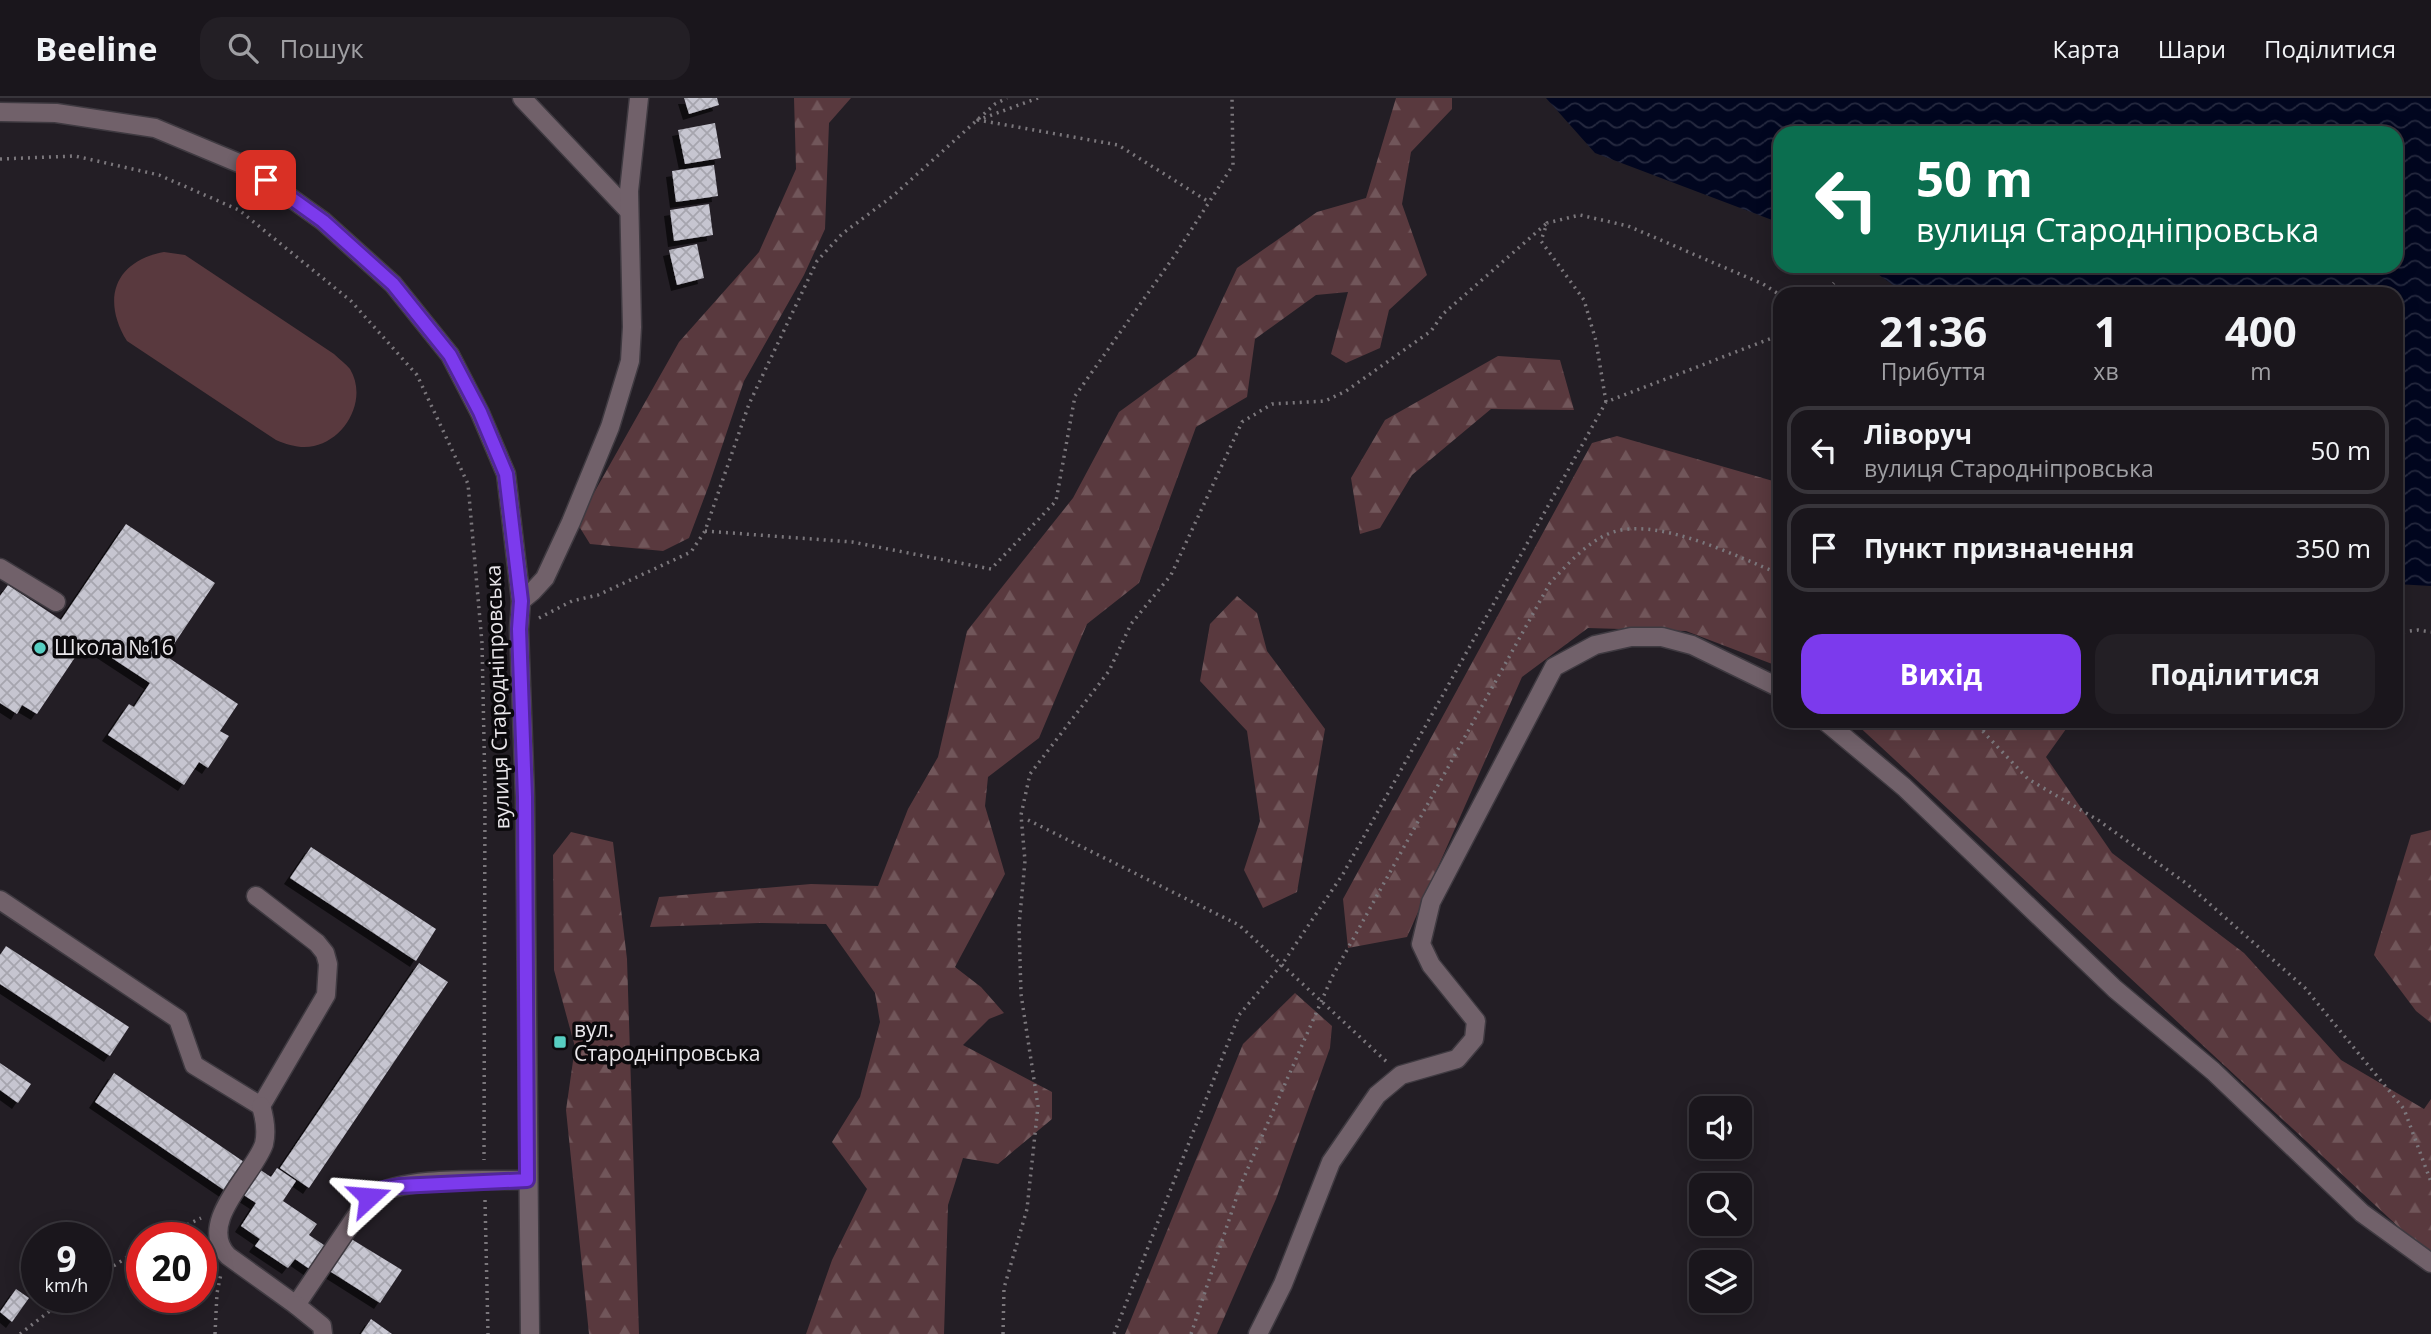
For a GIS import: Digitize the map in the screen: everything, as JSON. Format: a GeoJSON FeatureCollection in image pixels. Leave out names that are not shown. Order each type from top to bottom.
{"type":"FeatureCollection","features":[{"type":"Feature","properties":{"kind":"street"},"geometry":{"type":"LineString","coordinates":[[522,98],[629,211]]}},
{"type":"Feature","properties":{"kind":"street"},"geometry":{"type":"LineString","coordinates":[[521,601],[545,578],[610,427],[630,360],[632,327],[629,211],[639,98]]}},
{"type":"Feature","properties":{"kind":"street","name":"вулиця Стародніпровська"},"geometry":{"type":"LineString","coordinates":[[0,112],[56,113],[155,128],[246,166],[323,221],[393,284],[450,355],[480,412],[506,474],[521,601],[519,629],[525,797],[530,1334]]}},
{"type":"Feature","properties":{"kind":"street"},"geometry":{"type":"LineString","coordinates":[[0,568],[56,602]]}},
{"type":"Feature","properties":{"kind":"street"},"geometry":{"type":"LineString","coordinates":[[1258,1334],[1283,1284],[1331,1162],[1377,1095],[1401,1075],[1457,1059],[1474,1040],[1476,1021],[1430,965],[1421,944],[1431,902],[1554,667],[1595,645],[1631,637],[1662,638],[1692,645],[1773,685]]}},
{"type":"Feature","properties":{"kind":"street"},"geometry":{"type":"LineString","coordinates":[[1833,728],[1904,787],[2115,989],[2213,1070],[2362,1213],[2431,1263]]}},
{"type":"Feature","properties":{"kind":"street"},"geometry":{"type":"LineString","coordinates":[[256,896],[317,943],[325,953],[328,964],[328,984],[321,1005],[261,1106],[266,1132],[263,1146],[224,1207],[220,1240],[222,1249],[228,1256],[322,1326],[323,1334]]}},
{"type":"Feature","properties":{"kind":"street"},"geometry":{"type":"LineString","coordinates":[[0,900],[178,1019],[194,1065],[261,1106]]}},
{"type":"Feature","properties":{"kind":"street"},"geometry":{"type":"LineString","coordinates":[[296,1305],[369,1197],[383,1189],[527,1180]]}},
{"type":"Feature","properties":{"kind":"path"},"geometry":{"type":"LineString","coordinates":[[519,629],[572,601],[598,595],[691,552],[705,531],[749,404],[817,261],[842,234],[894,195],[995,104],[1007,98]]}},
{"type":"Feature","properties":{"kind":"path"},"geometry":{"type":"LineString","coordinates":[[978,120],[1038,98]]}},
{"type":"Feature","properties":{"kind":"path"},"geometry":{"type":"LineString","coordinates":[[705,531],[852,542],[991,569],[1056,501],[1075,396],[1175,255],[1233,165],[1232,98]]}},
{"type":"Feature","properties":{"kind":"path"},"geometry":{"type":"LineString","coordinates":[[978,120],[1118,145],[1209,202]]}},
{"type":"Feature","properties":{"kind":"path"},"geometry":{"type":"LineString","coordinates":[[0,159],[75,156],[159,175],[239,210],[351,301],[417,375],[468,484],[482,643],[485,789],[484,1181],[488,1334]]}},
{"type":"Feature","properties":{"kind":"path"},"geometry":{"type":"LineString","coordinates":[[1003,1334],[1004,1288],[1027,1209],[1038,1106],[1020,980],[1019,926],[1025,861],[1021,815],[1030,774],[1109,671],[1131,624],[1171,575],[1242,422],[1272,404],[1325,401],[1346,391],[1431,331],[1443,314],[1547,223],[1580,215],[1628,226],[1773,290]]}},
{"type":"Feature","properties":{"kind":"path"},"geometry":{"type":"LineString","coordinates":[[1114,1334],[1239,1015],[1283,963],[1343,874],[1606,402],[1596,341],[1584,300],[1541,241],[1547,223]]}},
{"type":"Feature","properties":{"kind":"path"},"geometry":{"type":"LineString","coordinates":[[1830,287],[1834,283]]}},
{"type":"Feature","properties":{"kind":"path"},"geometry":{"type":"LineString","coordinates":[[1606,402],[1773,338]]}},
{"type":"Feature","properties":{"kind":"path"},"geometry":{"type":"LineString","coordinates":[[2403,632],[2431,632]]}},
{"type":"Feature","properties":{"kind":"path"},"geometry":{"type":"LineString","coordinates":[[1980,728],[2028,779],[2098,820],[2187,884],[2305,988],[2404,1109],[2431,1182]]}},
{"type":"Feature","properties":{"kind":"path"},"geometry":{"type":"LineString","coordinates":[[1028,820],[1239,925],[1401,1075]]}},
{"type":"Feature","properties":{"kind":"path"},"geometry":{"type":"LineString","coordinates":[[1191,1334],[1241,1184],[1332,977]]}},
{"type":"Feature","properties":{"kind":"path"},"geometry":{"type":"LineString","coordinates":[[193,1222],[224,1207]]}},
{"type":"Feature","properties":{"kind":"path"},"geometry":{"type":"LineString","coordinates":[[215,1334],[217,1293],[221,1272],[228,1256]]}},
{"type":"Feature","properties":{"kind":"path"},"geometry":{"type":"LineString","coordinates":[[20,1334],[47,1313]]}},
{"type":"Feature","properties":{"kind":"green space"},"geometry":{"type":"Polygon","coordinates":[[[794,98],[851,98],[829,123],[825,229],[804,275],[744,381],[689,538],[663,551],[590,544],[577,523],[679,342],[759,252],[796,169],[794,98]]]}},
{"type":"Feature","properties":{"kind":"green space"},"geometry":{"type":"Polygon","coordinates":[[[1396,98],[1452,98],[1452,109],[1411,152],[1402,204],[1427,275],[1389,310],[1380,348],[1346,363],[1331,354],[1348,292],[1316,295],[1255,339],[1247,397],[1196,427],[1139,583],[1087,624],[1039,738],[988,777],[985,806],[1005,874],[955,967],[981,987],[1004,1013],[989,1019],[963,1045],[1052,1092],[1052,1119],[998,1164],[963,1158],[948,1205],[944,1334],[806,1334],[832,1260],[867,1189],[832,1142],[860,1097],[880,1022],[875,993],[826,924],[759,923],[650,927],[659,897],[811,884],[878,886],[908,809],[938,757],[967,631],[1073,498],[1119,412],[1196,356],[1237,268],[1317,212],[1366,198],[1396,98]]]}},
{"type":"Feature","properties":{"kind":"green space"},"geometry":{"type":"Polygon","coordinates":[[[164,252],[185,255],[334,354],[350,369],[355,381],[355,405],[351,416],[336,435],[309,447],[276,440],[127,341],[115,311],[117,284],[134,264],[164,252]]]}},
{"type":"Feature","properties":{"kind":"green space"},"geometry":{"type":"Polygon","coordinates":[[[1498,356],[1560,360],[1574,410],[1491,409],[1412,475],[1380,528],[1360,534],[1351,478],[1385,420],[1498,356]]]}},
{"type":"Feature","properties":{"kind":"green space"},"geometry":{"type":"Polygon","coordinates":[[[1617,436],[1773,481],[1773,664],[1686,631],[1588,628],[1522,677],[1407,937],[1348,948],[1343,899],[1592,443],[1617,436]]]}},
{"type":"Feature","properties":{"kind":"green space"},"geometry":{"type":"Polygon","coordinates":[[[1237,596],[1257,613],[1267,651],[1325,729],[1297,892],[1263,908],[1244,870],[1260,821],[1247,731],[1200,681],[1210,624],[1237,596]]]}},
{"type":"Feature","properties":{"kind":"green space"},"geometry":{"type":"Polygon","coordinates":[[[1861,728],[2067,728],[2046,757],[2112,853],[2244,953],[2341,1060],[2424,1109],[2431,1099],[2431,1257],[1861,728]]]}},
{"type":"Feature","properties":{"kind":"green space"},"geometry":{"type":"Polygon","coordinates":[[[2431,830],[2431,1023],[2416,1011],[2374,955],[2411,835],[2431,830]]]}},
{"type":"Feature","properties":{"kind":"green space"},"geometry":{"type":"Polygon","coordinates":[[[571,832],[613,842],[627,959],[639,1334],[589,1334],[566,1110],[575,1047],[554,970],[553,855],[571,832]]]}},
{"type":"Feature","properties":{"kind":"green space"},"geometry":{"type":"Polygon","coordinates":[[[1295,993],[1332,1026],[1330,1048],[1276,1199],[1217,1334],[1125,1334],[1243,1044],[1295,993]]]}},
{"type":"Feature","properties":{"kind":"water"},"geometry":{"type":"Polygon","coordinates":[[[1546,98],[2431,98],[2431,586],[2403,584],[2403,287],[1896,287],[1876,273],[2403,273],[2403,126],[1773,126],[1773,220],[1595,153],[1546,98]]]}},
{"type":"Feature","properties":{"kind":"building"},"geometry":{"type":"Polygon","coordinates":[[[684,98],[717,98],[719,105],[689,114],[684,98]]]}},
{"type":"Feature","properties":{"kind":"building"},"geometry":{"type":"Polygon","coordinates":[[[715,123],[721,158],[685,164],[678,130],[715,123]]]}},
{"type":"Feature","properties":{"kind":"building"},"geometry":{"type":"Polygon","coordinates":[[[714,165],[718,196],[676,202],[672,171],[714,165]]]}},
{"type":"Feature","properties":{"kind":"building"},"geometry":{"type":"Polygon","coordinates":[[[709,204],[713,235],[674,241],[670,210],[709,204]]]}},
{"type":"Feature","properties":{"kind":"building"},"geometry":{"type":"Polygon","coordinates":[[[697,244],[704,278],[677,285],[669,250],[697,244]]]}},
{"type":"Feature","properties":{"kind":"building","name":"Школа №16"},"geometry":{"type":"Polygon","coordinates":[[[126,524],[215,583],[166,656],[238,704],[220,731],[229,736],[208,768],[199,762],[184,785],[108,735],[129,704],[134,707],[150,683],[86,641],[37,714],[22,705],[17,714],[0,703],[0,596],[8,585],[61,620],[126,524]]]}},
{"type":"Feature","properties":{"kind":"building"},"geometry":{"type":"Polygon","coordinates":[[[311,847],[436,929],[416,961],[290,878],[311,847]]]}},
{"type":"Feature","properties":{"kind":"building"},"geometry":{"type":"Polygon","coordinates":[[[6,946],[129,1027],[110,1056],[0,984],[0,955],[6,946]]]}},
{"type":"Feature","properties":{"kind":"building"},"geometry":{"type":"Polygon","coordinates":[[[419,963],[448,982],[309,1188],[280,1168],[419,963]]]}},
{"type":"Feature","properties":{"kind":"building"},"geometry":{"type":"Polygon","coordinates":[[[0,1063],[31,1084],[18,1103],[0,1090],[0,1063]]]}},
{"type":"Feature","properties":{"kind":"building"},"geometry":{"type":"Polygon","coordinates":[[[114,1073],[247,1164],[227,1192],[95,1102],[114,1073]]]}},
{"type":"Feature","properties":{"kind":"building"},"geometry":{"type":"Polygon","coordinates":[[[256,1167],[271,1177],[277,1168],[296,1181],[283,1201],[317,1224],[309,1235],[327,1247],[311,1270],[295,1259],[288,1268],[255,1246],[260,1239],[241,1226],[256,1203],[239,1192],[256,1167]]]}},
{"type":"Feature","properties":{"kind":"building"},"geometry":{"type":"Polygon","coordinates":[[[348,1237],[402,1270],[380,1303],[328,1270],[348,1237]]]}},
{"type":"Feature","properties":{"kind":"building"},"geometry":{"type":"Polygon","coordinates":[[[16,1289],[21,1292],[21,1309],[12,1322],[0,1312],[16,1289]]]}},
{"type":"Feature","properties":{"kind":"building"},"geometry":{"type":"Polygon","coordinates":[[[371,1319],[392,1334],[361,1334],[371,1319]]]}},
{"type":"Feature","properties":{"kind":"place","name":"Школа №16"},"geometry":{"type":"Point","coordinates":[40,648]}},
{"type":"Feature","properties":{"kind":"place","name":"вул. Стародніпровська"},"geometry":{"type":"Point","coordinates":[560,1042]}},
{"type":"Feature","properties":{"kind":"route"},"geometry":{"type":"LineString","coordinates":[[266,180],[323,221],[393,284],[450,355],[480,412],[506,474],[521,601],[519,629],[525,797],[527,1180],[399,1186],[383,1189],[369,1197]]}}]}
